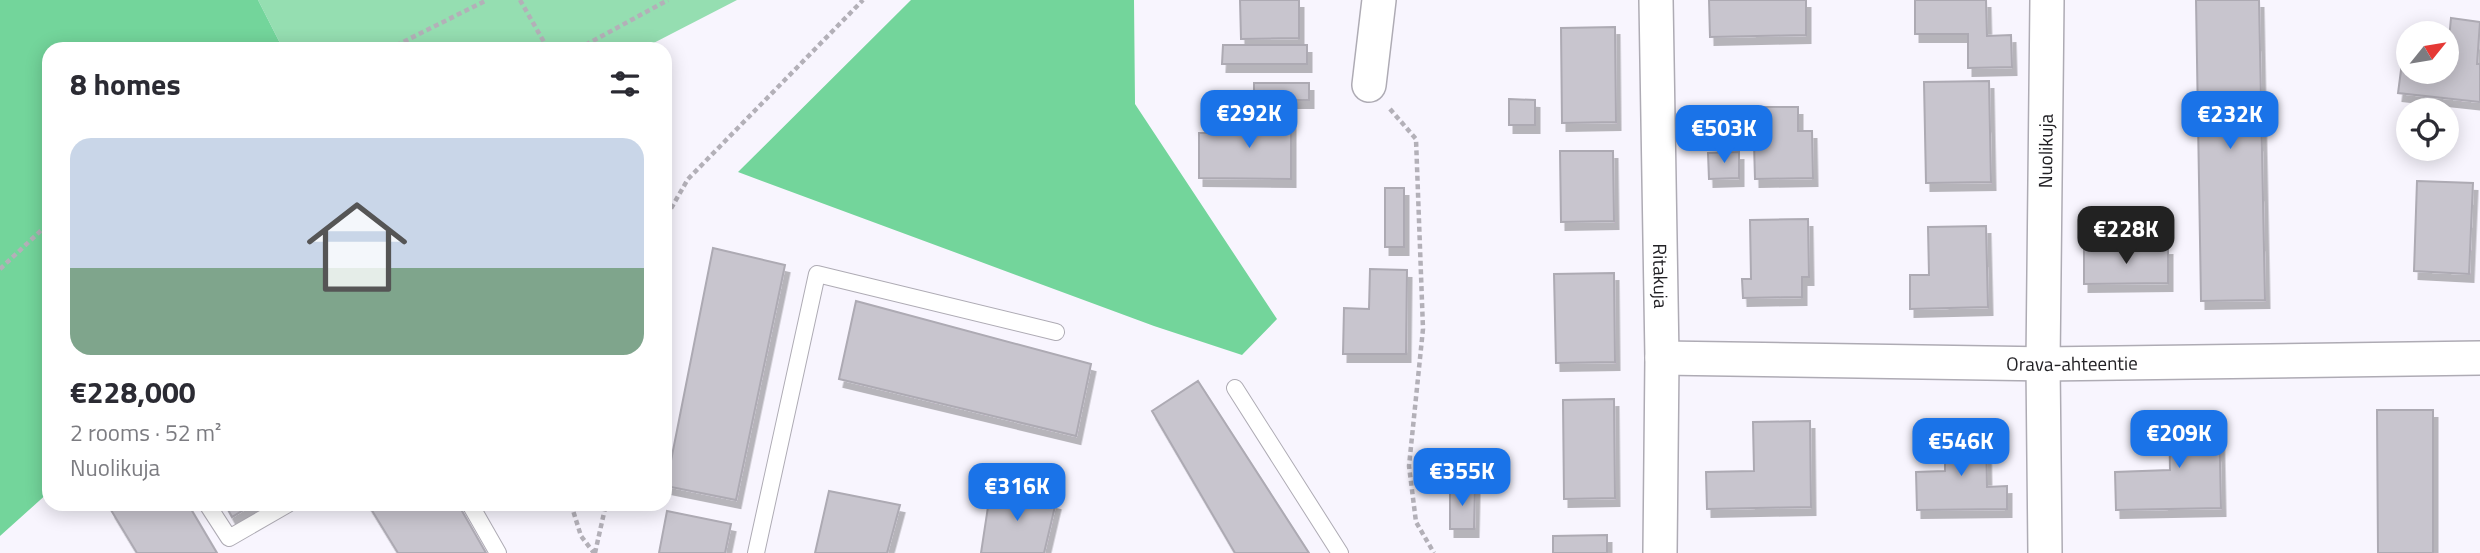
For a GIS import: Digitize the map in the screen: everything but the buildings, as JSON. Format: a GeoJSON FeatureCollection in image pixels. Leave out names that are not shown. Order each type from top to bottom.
{"type":"FeatureCollection","features":[{"type":"Feature","properties":{"kind":"street"},"geometry":{"type":"LineString","coordinates":[[1369,85],[1379,0]]}},
{"type":"Feature","properties":{"kind":"street","name":"Ritakuja"},"geometry":{"type":"LineString","coordinates":[[1656,0],[1662,358],[1660,553]]}},
{"type":"Feature","properties":{"kind":"street","name":"Nuolikuja"},"geometry":{"type":"LineString","coordinates":[[2045,553],[2043,364],[2047,0]]}},
{"type":"Feature","properties":{"kind":"street","name":"Orava-ahteentie"},"geometry":{"type":"LineString","coordinates":[[1662,358],[2043,364],[2480,358]]}},
{"type":"Feature","properties":{"kind":"lane"},"geometry":{"type":"LineString","coordinates":[[756,553],[817,274],[1056,332]]}},
{"type":"Feature","properties":{"kind":"lane"},"geometry":{"type":"LineString","coordinates":[[1235,388],[1340,553]]}},
{"type":"Feature","properties":{"kind":"lane"},"geometry":{"type":"LineString","coordinates":[[212,511],[229,538],[276,511]]}},
{"type":"Feature","properties":{"kind":"lane"},"geometry":{"type":"LineString","coordinates":[[474,511],[498,553]]}},
{"type":"Feature","properties":{"kind":"path"},"geometry":{"type":"LineString","coordinates":[[403,42],[487,0]]}},
{"type":"Feature","properties":{"kind":"path"},"geometry":{"type":"LineString","coordinates":[[520,0],[544,42]]}},
{"type":"Feature","properties":{"kind":"path"},"geometry":{"type":"LineString","coordinates":[[591,42],[668,0]]}},
{"type":"Feature","properties":{"kind":"path"},"geometry":{"type":"LineString","coordinates":[[672,203],[688,180],[863,0]]}},
{"type":"Feature","properties":{"kind":"path"},"geometry":{"type":"LineString","coordinates":[[1369,85],[1416,139],[1423,329],[1409,466],[1416,522],[1434,553]]}},
{"type":"Feature","properties":{"kind":"path"},"geometry":{"type":"LineString","coordinates":[[0,269],[42,230]]}},
{"type":"Feature","properties":{"kind":"path"},"geometry":{"type":"LineString","coordinates":[[573,511],[581,536],[594,553]]}},
{"type":"Feature","properties":{"kind":"path"},"geometry":{"type":"LineString","coordinates":[[594,553],[604,511]]}},
{"type":"Feature","properties":{"kind":"green space"},"geometry":{"type":"Polygon","coordinates":[[[0,0],[258,0],[279,42],[42,42],[42,498],[0,536],[0,0]]]}},
{"type":"Feature","properties":{"kind":"green space"},"geometry":{"type":"Polygon","coordinates":[[[258,0],[737,0],[656,42],[279,42],[258,0]]]}},
{"type":"Feature","properties":{"kind":"green space"},"geometry":{"type":"Polygon","coordinates":[[[911,0],[1134,0],[1135,104],[1277,319],[1242,355],[1154,326],[738,172],[911,0]]]}}]}
